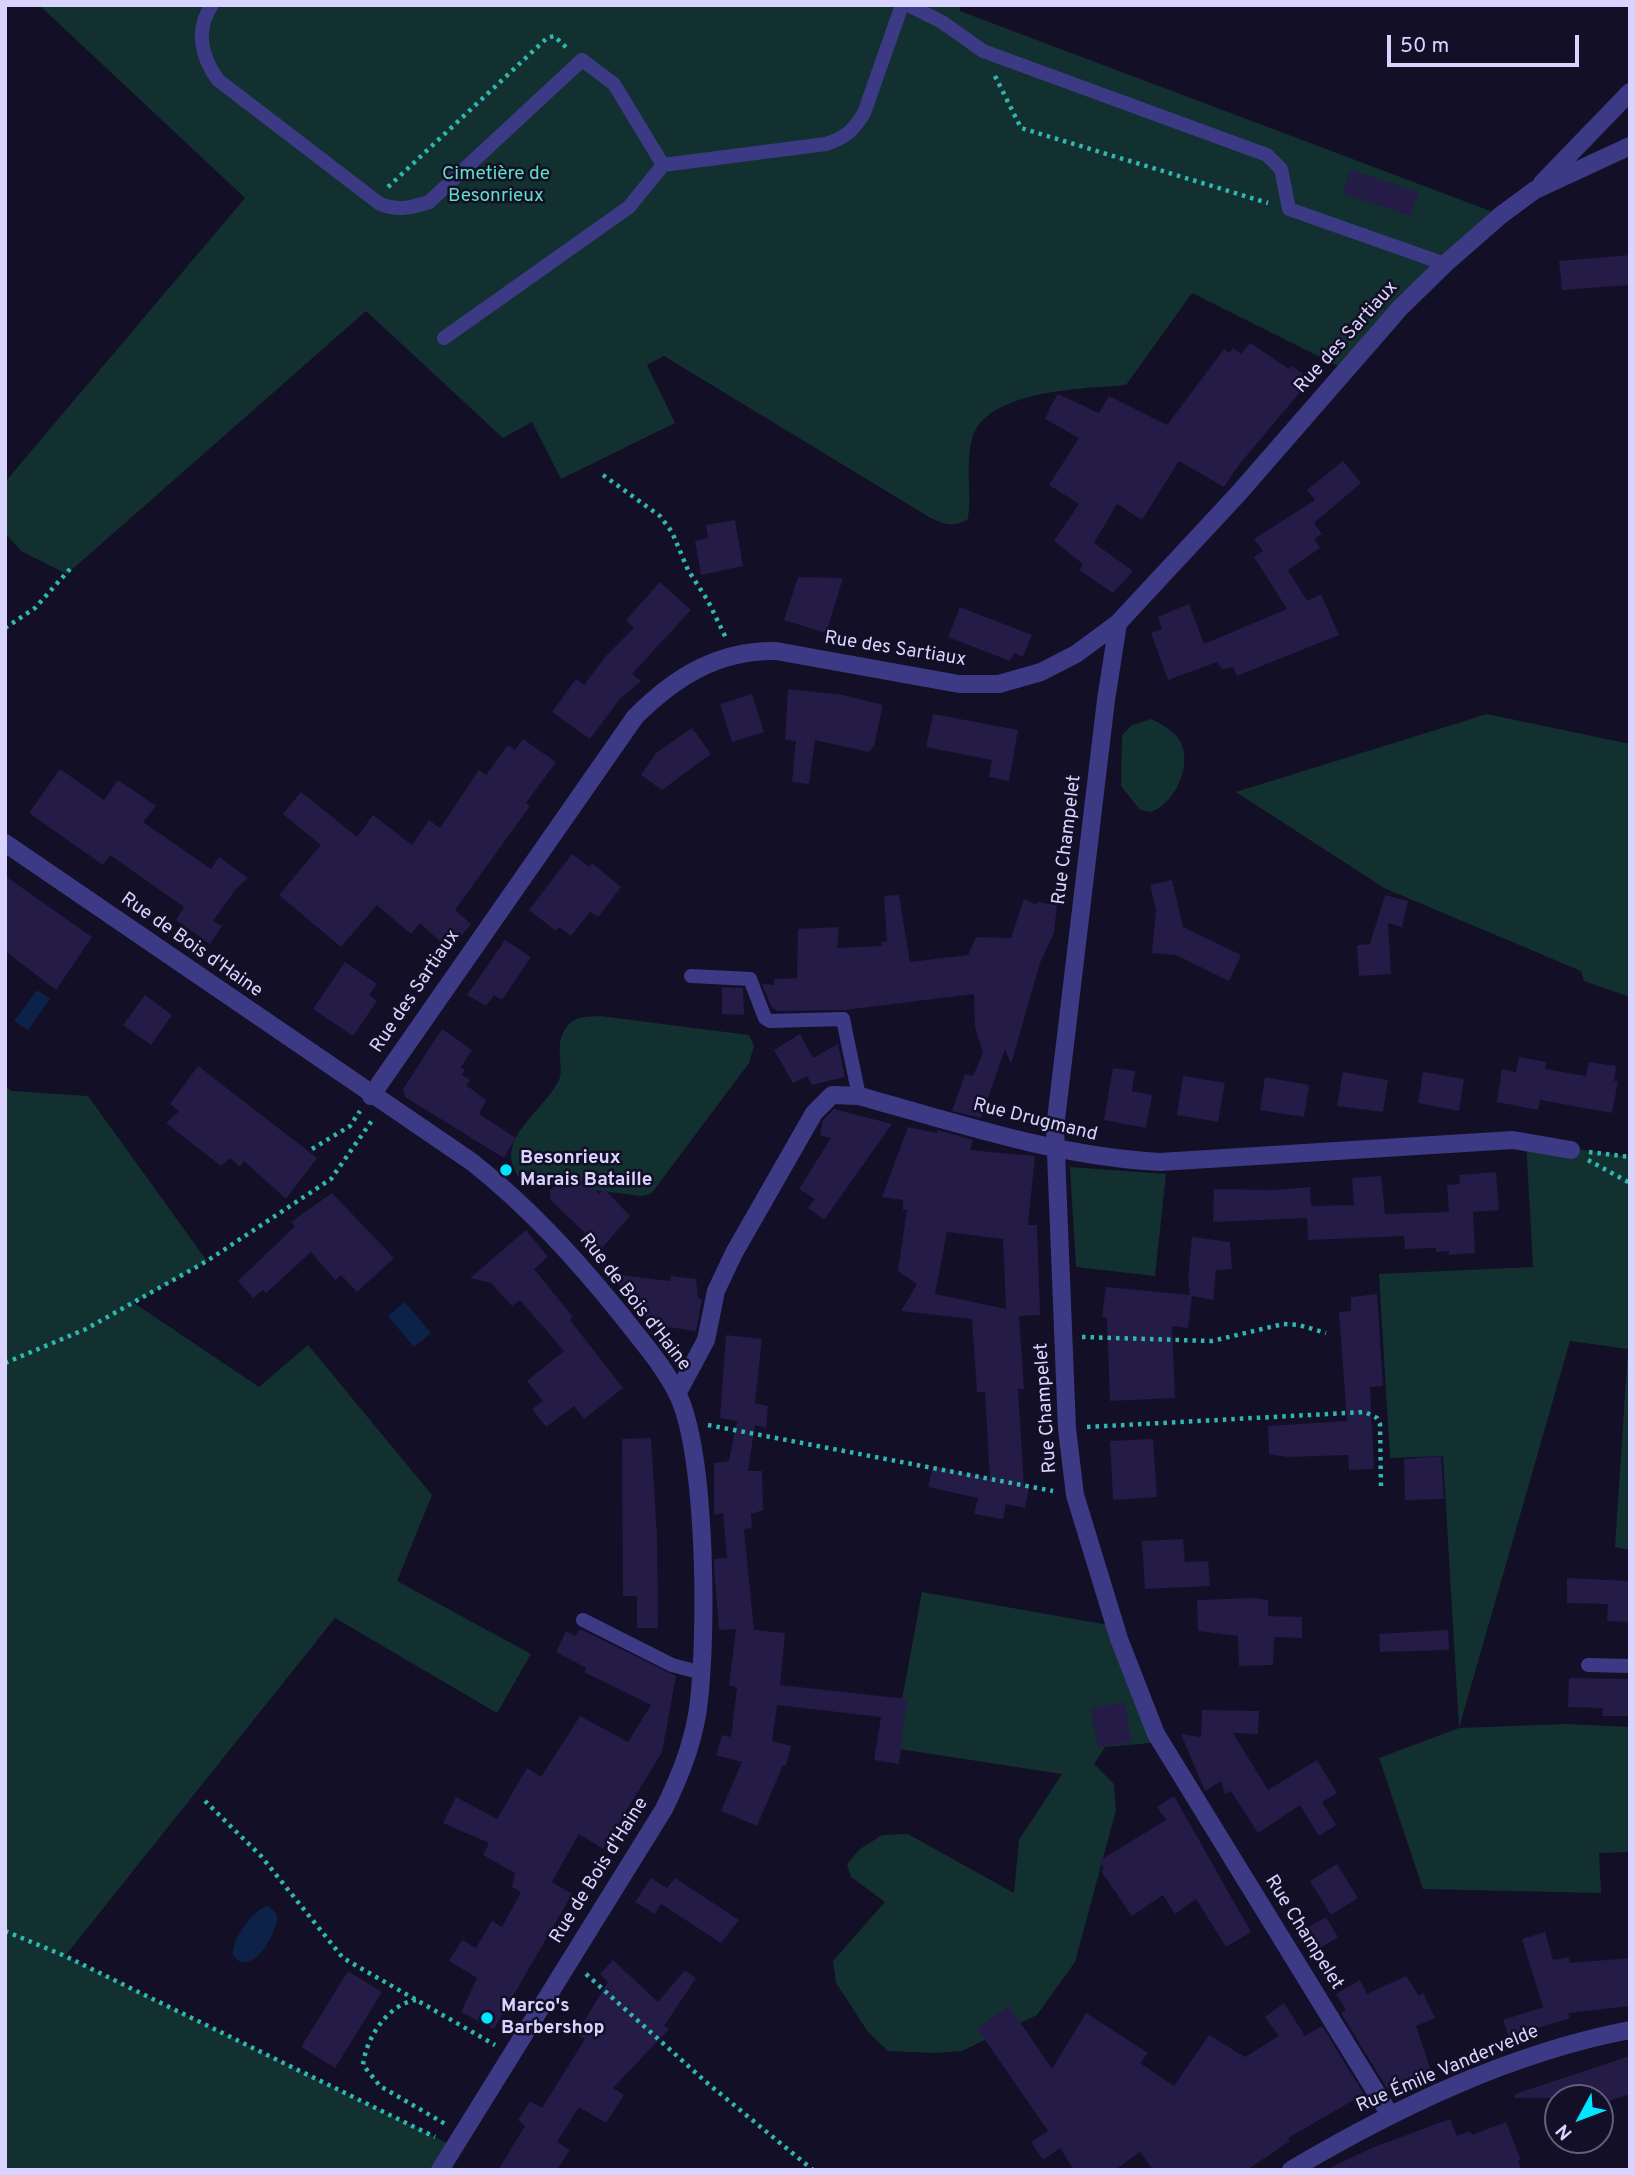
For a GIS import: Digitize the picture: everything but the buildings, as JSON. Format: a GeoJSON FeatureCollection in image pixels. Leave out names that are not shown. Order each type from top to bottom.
{"type":"FeatureCollection","features":[{"type":"Feature","properties":{"kind":"street"},"geometry":{"type":"LineString","coordinates":[[1535,191],[1630,92]]}},
{"type":"Feature","properties":{"kind":"street","name":"Rue des Sartiaux"},"geometry":{"type":"LineString","coordinates":[[377,1100],[635,717],[676,679],[699,667],[749,651],[776,651],[938,681],[999,684],[1061,663],[1118,623],[1238,494],[1400,308],[1446,264],[1502,215],[1535,191],[1630,146]]}},
{"type":"Feature","properties":{"kind":"street","name":"Rue Champelet"},"geometry":{"type":"LineString","coordinates":[[1118,623],[1105,707],[1055,1150],[1067,1429],[1075,1495],[1119,1639],[1156,1734],[1391,2115]]}},
{"type":"Feature","properties":{"kind":"street","name":"Rue de Bois d'Haine"},"geometry":{"type":"LineString","coordinates":[[5,843],[377,1100],[472,1162],[532,1213],[590,1275],[661,1366],[677,1394],[689,1426],[699,1527],[702,1672],[697,1717],[685,1766],[664,1809],[440,2170]]}},
{"type":"Feature","properties":{"kind":"street","name":"Rue Drugmand"},"geometry":{"type":"LineString","coordinates":[[677,1394],[706,1340],[716,1291],[734,1253],[814,1113],[832,1095],[859,1096],[1055,1150],[1105,1159],[1160,1161],[1513,1140],[1571,1150]]}},
{"type":"Feature","properties":{"kind":"street","name":"Rue Émile Vandervelde"},"geometry":{"type":"LineString","coordinates":[[1291,2170],[1391,2115],[1516,2061],[1590,2037],[1630,2030]]}},
{"type":"Feature","properties":{"kind":"lane"},"geometry":{"type":"LineString","coordinates":[[212,5],[201,28],[202,41],[208,66],[218,80],[377,202],[393,209],[429,202],[582,60],[614,84],[663,165]]}},
{"type":"Feature","properties":{"kind":"lane"},"geometry":{"type":"LineString","coordinates":[[444,338],[629,207],[663,165],[826,144],[842,139],[855,129],[864,113],[902,5]]}},
{"type":"Feature","properties":{"kind":"lane"},"geometry":{"type":"LineString","coordinates":[[908,5],[942,22],[983,51],[1267,155],[1281,169],[1289,209],[1446,264]]}},
{"type":"Feature","properties":{"kind":"lane"},"geometry":{"type":"LineString","coordinates":[[691,976],[750,979],[765,1018],[770,1021],[843,1019],[859,1096]]}},
{"type":"Feature","properties":{"kind":"lane"},"geometry":{"type":"LineString","coordinates":[[583,1620],[673,1665],[702,1672]]}},
{"type":"Feature","properties":{"kind":"lane"},"geometry":{"type":"LineString","coordinates":[[1588,1665],[1630,1666]]}},
{"type":"Feature","properties":{"kind":"path"},"geometry":{"type":"LineString","coordinates":[[377,202],[382,193],[547,38],[554,36],[582,60]]}},
{"type":"Feature","properties":{"kind":"path"},"geometry":{"type":"LineString","coordinates":[[983,51],[1021,128],[1289,209]]}},
{"type":"Feature","properties":{"kind":"path"},"geometry":{"type":"LineString","coordinates":[[603,475],[660,516],[672,532],[688,570],[717,618],[733,655]]}},
{"type":"Feature","properties":{"kind":"path"},"geometry":{"type":"LineString","coordinates":[[5,628],[35,608],[70,569]]}},
{"type":"Feature","properties":{"kind":"path"},"geometry":{"type":"LineString","coordinates":[[312,1149],[350,1126],[377,1100]]}},
{"type":"Feature","properties":{"kind":"path"},"geometry":{"type":"LineString","coordinates":[[5,1363],[86,1329],[207,1261],[331,1179],[377,1100]]}},
{"type":"Feature","properties":{"kind":"path"},"geometry":{"type":"LineString","coordinates":[[1571,1150],[1630,1157]]}},
{"type":"Feature","properties":{"kind":"path"},"geometry":{"type":"LineString","coordinates":[[1571,1150],[1630,1183]]}},
{"type":"Feature","properties":{"kind":"path"},"geometry":{"type":"LineString","coordinates":[[1063,1338],[1107,1336],[1212,1341],[1283,1324],[1326,1333]]}},
{"type":"Feature","properties":{"kind":"path"},"geometry":{"type":"LineString","coordinates":[[1067,1429],[1365,1412],[1377,1418],[1380,1424],[1381,1488]]}},
{"type":"Feature","properties":{"kind":"path"},"geometry":{"type":"LineString","coordinates":[[689,1426],[708,1425],[1075,1495]]}},
{"type":"Feature","properties":{"kind":"path"},"geometry":{"type":"LineString","coordinates":[[205,1801],[261,1856],[343,1958],[511,2054]]}},
{"type":"Feature","properties":{"kind":"path"},"geometry":{"type":"LineString","coordinates":[[5,1931],[65,1956],[459,2140]]}},
{"type":"Feature","properties":{"kind":"path"},"geometry":{"type":"LineString","coordinates":[[570,1959],[706,2082],[813,2170]]}},
{"type":"Feature","properties":{"kind":"path"},"geometry":{"type":"LineString","coordinates":[[418,2000],[404,2002],[386,2016],[365,2053],[363,2065],[380,2086],[459,2140]]}},
{"type":"Feature","properties":{"kind":"green space","name":"Cimetière de Besonrieux"},"geometry":{"type":"Polygon","coordinates":[[[39,5],[960,5],[960,11],[1501,215],[1346,370],[1192,293],[1126,385],[1038,395],[996,410],[981,422],[970,449],[968,519],[953,524],[929,517],[664,356],[647,365],[675,423],[561,479],[532,422],[503,438],[366,311],[67,574],[21,551],[5,533],[5,482],[245,198],[39,5]]]}},
{"type":"Feature","properties":{"kind":"green space"},"geometry":{"type":"Polygon","coordinates":[[[1487,714],[1630,744],[1630,997],[1584,981],[1581,971],[1384,888],[1236,792],[1487,714]]]}},
{"type":"Feature","properties":{"kind":"green space"},"geometry":{"type":"Polygon","coordinates":[[[1151,719],[1176,735],[1184,752],[1184,762],[1183,773],[1174,792],[1167,801],[1151,812],[1140,810],[1121,786],[1122,735],[1132,725],[1151,719]]]}},
{"type":"Feature","properties":{"kind":"green space"},"geometry":{"type":"Polygon","coordinates":[[[600,1016],[749,1035],[754,1046],[749,1063],[651,1194],[641,1196],[522,1181],[513,1167],[511,1154],[514,1141],[559,1080],[560,1042],[566,1028],[577,1019],[600,1016]]]}},
{"type":"Feature","properties":{"kind":"green space"},"geometry":{"type":"Polygon","coordinates":[[[5,1087],[12,1091],[88,1096],[207,1261],[134,1303],[259,1387],[308,1345],[432,1495],[397,1581],[531,1654],[497,1713],[335,1618],[65,1956],[455,2147],[440,2170],[5,2170],[5,1087]]]}},
{"type":"Feature","properties":{"kind":"green space"},"geometry":{"type":"Polygon","coordinates":[[[1526,1141],[1630,1157],[1630,1550],[1615,1547],[1628,1349],[1570,1341],[1459,1728],[1443,1456],[1390,1458],[1379,1274],[1533,1267],[1526,1141]]]}},
{"type":"Feature","properties":{"kind":"green space"},"geometry":{"type":"Polygon","coordinates":[[[1070,1167],[1166,1174],[1155,1276],[1076,1267],[1070,1167]]]}},
{"type":"Feature","properties":{"kind":"green space"},"geometry":{"type":"Polygon","coordinates":[[[922,1592],[1114,1626],[1162,1742],[1105,1747],[1094,1764],[1114,1784],[1116,1810],[1075,1962],[1037,2015],[962,2051],[936,2053],[888,2051],[868,2032],[836,1983],[833,1961],[885,1902],[851,1877],[847,1864],[860,1849],[882,1835],[908,1834],[1014,1893],[1019,1840],[1062,1774],[893,1748],[922,1592]]]}},
{"type":"Feature","properties":{"kind":"green space"},"geometry":{"type":"Polygon","coordinates":[[[1565,1724],[1630,1727],[1630,1852],[1599,1853],[1601,1893],[1423,1889],[1379,1758],[1459,1728],[1565,1724]]]}},
{"type":"Feature","properties":{"kind":"water"},"geometry":{"type":"Polygon","coordinates":[[[37,990],[50,999],[28,1030],[14,1021],[37,990]]]}},
{"type":"Feature","properties":{"kind":"water"},"geometry":{"type":"Polygon","coordinates":[[[405,1302],[431,1333],[414,1347],[388,1316],[405,1302]]]}},
{"type":"Feature","properties":{"kind":"water"},"geometry":{"type":"Polygon","coordinates":[[[268,1906],[277,1914],[277,1922],[269,1941],[255,1958],[247,1962],[240,1961],[233,1955],[239,1934],[256,1913],[268,1906]]]}},
{"type":"Feature","properties":{"kind":"place","name":"Besonrieux Marais Bataille"},"geometry":{"type":"Point","coordinates":[506,1170]}},
{"type":"Feature","properties":{"kind":"place","name":"Marco's Barbershop"},"geometry":{"type":"Point","coordinates":[487,2018]}}]}
